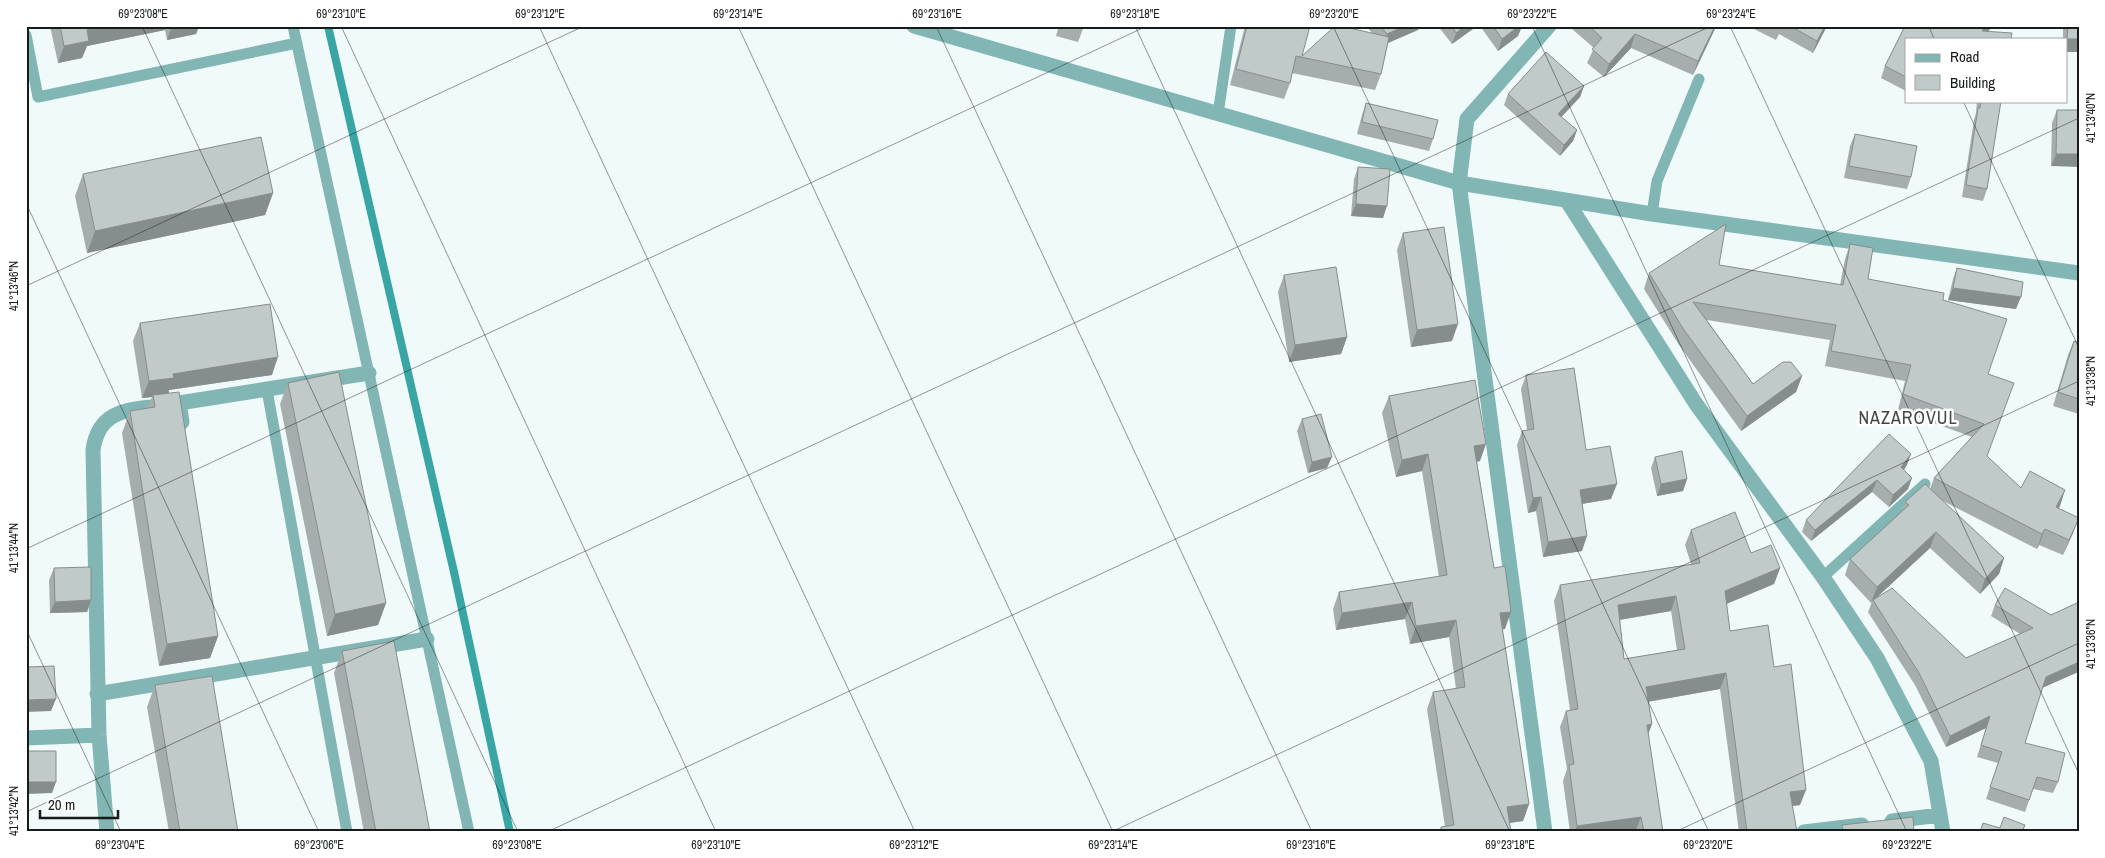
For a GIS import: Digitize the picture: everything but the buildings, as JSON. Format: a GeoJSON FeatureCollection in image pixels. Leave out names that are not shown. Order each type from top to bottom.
{"type":"FeatureCollection","features":[{"type":"Feature","properties":{"kind":"street"},"geometry":{"type":"LineString","coordinates":[[914,26],[1459,183],[1652,214],[2079,273]]}},
{"type":"Feature","properties":{"kind":"street"},"geometry":{"type":"LineString","coordinates":[[1545,832],[1459,183],[1466,119],[1548,26]]}},
{"type":"Feature","properties":{"kind":"street"},"geometry":{"type":"LineString","coordinates":[[1567,201],[1696,404],[1823,576],[1877,658],[1930,761],[1943,832]]}},
{"type":"Feature","properties":{"kind":"street"},"geometry":{"type":"LineString","coordinates":[[107,832],[98,735],[93,450],[95,433],[107,418],[130,410],[369,373]]}},
{"type":"Feature","properties":{"kind":"street"},"geometry":{"type":"LineString","coordinates":[[180,403],[184,432]]}},
{"type":"Feature","properties":{"kind":"street"},"geometry":{"type":"LineString","coordinates":[[97,694],[427,639]]}},
{"type":"Feature","properties":{"kind":"street"},"geometry":{"type":"LineString","coordinates":[[26,738],[98,735]]}},
{"type":"Feature","properties":{"kind":"street"},"geometry":{"type":"LineString","coordinates":[[1804,832],[1940,815]]}},
{"type":"Feature","properties":{"kind":"lane"},"geometry":{"type":"LineString","coordinates":[[293,26],[469,832]]}},
{"type":"Feature","properties":{"kind":"lane"},"geometry":{"type":"LineString","coordinates":[[1218,114],[1231,26]]}},
{"type":"Feature","properties":{"kind":"lane"},"geometry":{"type":"LineString","coordinates":[[26,35],[32,98],[297,43]]}},
{"type":"Feature","properties":{"kind":"lane"},"geometry":{"type":"LineString","coordinates":[[1652,214],[1657,181],[1699,80]]}},
{"type":"Feature","properties":{"kind":"lane"},"geometry":{"type":"LineString","coordinates":[[267,390],[347,832]]}},
{"type":"Feature","properties":{"kind":"lane"},"geometry":{"type":"LineString","coordinates":[[1823,576],[1925,484]]}},
{"type":"Feature","properties":{"kind":"waterway"},"geometry":{"type":"LineString","coordinates":[[328,26],[454,572],[510,832]]}},
{"type":"Feature","properties":{"kind":"district","name":"NAZAROVUL"},"geometry":{"type":"Point","coordinates":[1908,417]}}]}
